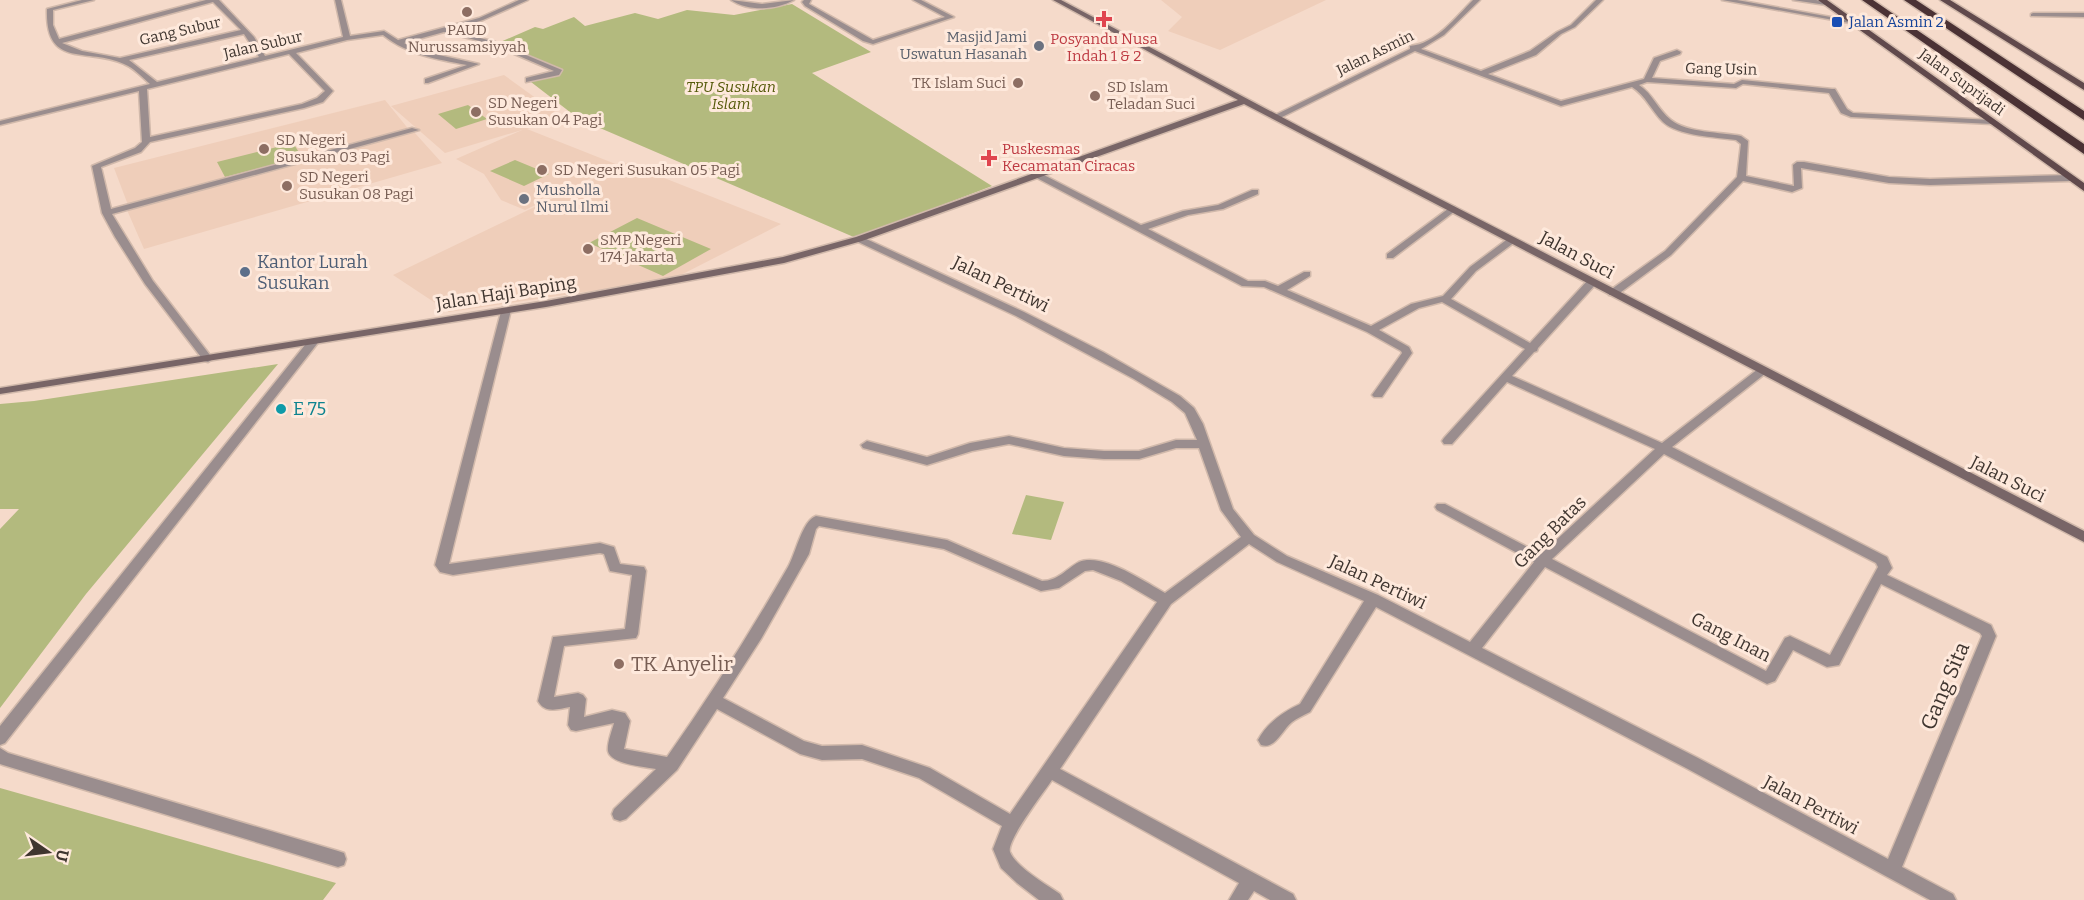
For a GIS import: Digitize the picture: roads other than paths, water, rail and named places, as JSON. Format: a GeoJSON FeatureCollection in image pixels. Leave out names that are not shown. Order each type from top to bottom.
{"type":"FeatureCollection","features":[{"type":"Feature","properties":{"kind":"highway"},"geometry":{"type":"LineString","coordinates":[[1867,0],[2084,150]]}},
{"type":"Feature","properties":{"kind":"highway"},"geometry":{"type":"LineString","coordinates":[[1909,0],[2084,116]]}},
{"type":"Feature","properties":{"kind":"main road"},"geometry":{"type":"LineString","coordinates":[[1944,0],[2084,87]]}},
{"type":"Feature","properties":{"kind":"main road","name":"Jalan Suprijadi"},"geometry":{"type":"LineString","coordinates":[[1824,2],[2084,188]]}},
{"type":"Feature","properties":{"kind":"street"},"geometry":{"type":"LineString","coordinates":[[91,0],[50,9],[51,34],[56,42],[87,56],[120,60],[131,64],[154,84]]}},
{"type":"Feature","properties":{"kind":"street"},"geometry":{"type":"LineString","coordinates":[[56,42],[215,0],[246,31],[263,58]]}},
{"type":"Feature","properties":{"kind":"street"},"geometry":{"type":"LineString","coordinates":[[338,0],[347,38]]}},
{"type":"Feature","properties":{"kind":"street"},"geometry":{"type":"LineString","coordinates":[[397,43],[445,31],[525,0]]}},
{"type":"Feature","properties":{"kind":"street"},"geometry":{"type":"LineString","coordinates":[[734,0],[745,6],[760,8],[792,0]]}},
{"type":"Feature","properties":{"kind":"street"},"geometry":{"type":"LineString","coordinates":[[808,0],[805,2],[807,5],[865,40],[873,42],[951,17],[916,0]]}},
{"type":"Feature","properties":{"kind":"street","name":"Jalan Suci"},"geometry":{"type":"LineString","coordinates":[[1056,0],[1244,101],[2084,537]]}},
{"type":"Feature","properties":{"kind":"street","name":"Jalan Asmin"},"geometry":{"type":"LineString","coordinates":[[1275,117],[1442,34],[1477,0]]}},
{"type":"Feature","properties":{"kind":"street"},"geometry":{"type":"LineString","coordinates":[[1481,74],[1533,53],[1559,33],[1573,26],[1600,0]]}},
{"type":"Feature","properties":{"kind":"street"},"geometry":{"type":"LineString","coordinates":[[1725,0],[1850,21]]}},
{"type":"Feature","properties":{"kind":"street"},"geometry":{"type":"LineString","coordinates":[[1797,0],[1824,2]]}},
{"type":"Feature","properties":{"kind":"street"},"geometry":{"type":"LineString","coordinates":[[2033,15],[2084,15]]}},
{"type":"Feature","properties":{"kind":"street","name":"Gang Subur"},"geometry":{"type":"LineString","coordinates":[[120,60],[246,31]]}},
{"type":"Feature","properties":{"kind":"street"},"geometry":{"type":"LineString","coordinates":[[445,31],[493,43],[558,70],[556,73],[529,80]]}},
{"type":"Feature","properties":{"kind":"street","name":"Jalan Subur"},"geometry":{"type":"LineString","coordinates":[[0,123],[347,38],[384,33],[397,43],[419,53],[475,64],[428,81]]}},
{"type":"Feature","properties":{"kind":"street","name":"Gang Usin"},"geometry":{"type":"LineString","coordinates":[[1413,48],[1564,105],[1647,80],[1736,86],[1742,82],[1832,91],[1844,111],[1851,115],[1992,122]]}},
{"type":"Feature","properties":{"kind":"street"},"geometry":{"type":"LineString","coordinates":[[1647,80],[1656,60],[1677,51]]}},
{"type":"Feature","properties":{"kind":"street"},"geometry":{"type":"LineString","coordinates":[[147,140],[247,120],[320,100],[329,91],[291,52]]}},
{"type":"Feature","properties":{"kind":"street"},"geometry":{"type":"LineString","coordinates":[[1613,293],[1668,253],[1741,178],[1745,143],[1743,140],[1670,124],[1655,106],[1651,96],[1633,84]]}},
{"type":"Feature","properties":{"kind":"street"},"geometry":{"type":"LineString","coordinates":[[144,87],[144,128],[147,140],[145,146],[96,166],[107,213],[149,282],[208,359]]}},
{"type":"Feature","properties":{"kind":"street","name":"Jalan Haji Baping"},"geometry":{"type":"LineString","coordinates":[[0,391],[506,310],[783,260],[859,239],[1244,101]]}},
{"type":"Feature","properties":{"kind":"street"},"geometry":{"type":"LineString","coordinates":[[107,213],[415,130]]}},
{"type":"Feature","properties":{"kind":"street"},"geometry":{"type":"LineString","coordinates":[[1741,178],[1792,189],[1798,188],[1797,165],[1899,181],[2070,178]]}},
{"type":"Feature","properties":{"kind":"street"},"geometry":{"type":"LineString","coordinates":[[1038,175],[1246,285],[1265,284],[1371,330],[1408,351],[1378,395]]}},
{"type":"Feature","properties":{"kind":"street"},"geometry":{"type":"LineString","coordinates":[[1140,229],[1186,213],[1220,207],[1255,192]]}},
{"type":"Feature","properties":{"kind":"street"},"geometry":{"type":"LineString","coordinates":[[1390,256],[1452,209]]}},
{"type":"Feature","properties":{"kind":"street","name":"Jalan Pertiwi"},"geometry":{"type":"LineString","coordinates":[[859,239],[966,287],[1156,387],[1190,411],[1227,510],[1250,538],[1282,559],[1373,599],[1692,763],[1947,900]]}},
{"type":"Feature","properties":{"kind":"street"},"geometry":{"type":"LineString","coordinates":[[1371,330],[1415,306],[1450,295],[1473,269],[1512,240]]}},
{"type":"Feature","properties":{"kind":"street"},"geometry":{"type":"LineString","coordinates":[[1279,290],[1307,274]]}},
{"type":"Feature","properties":{"kind":"street"},"geometry":{"type":"LineString","coordinates":[[1448,441],[1592,282]]}},
{"type":"Feature","properties":{"kind":"street"},"geometry":{"type":"LineString","coordinates":[[1443,299],[1533,349]]}},
{"type":"Feature","properties":{"kind":"street"},"geometry":{"type":"LineString","coordinates":[[506,310],[442,565],[445,569],[453,570],[600,548],[609,550],[615,568],[639,571],[631,634],[558,641],[546,701],[549,704],[578,699],[576,725],[612,716],[620,718],[622,721],[616,752],[620,755],[671,765]]}},
{"type":"Feature","properties":{"kind":"street"},"geometry":{"type":"LineString","coordinates":[[0,738],[313,342]]}},
{"type":"Feature","properties":{"kind":"street","name":"Gang Batas"},"geometry":{"type":"LineString","coordinates":[[1472,650],[1543,560],[1663,448],[1762,371]]}},
{"type":"Feature","properties":{"kind":"street"},"geometry":{"type":"LineString","coordinates":[[1506,377],[1663,448],[1882,560],[1886,568],[1878,577]]}},
{"type":"Feature","properties":{"kind":"street"},"geometry":{"type":"LineString","coordinates":[[867,445],[927,461],[970,447],[1009,440],[1064,452],[1104,455],[1139,455],[1176,444],[1204,444]]}},
{"type":"Feature","properties":{"kind":"street"},"geometry":{"type":"LineString","coordinates":[[1441,507],[1543,560]]}},
{"type":"Feature","properties":{"kind":"street"},"geometry":{"type":"LineString","coordinates":[[620,814],[671,765],[756,635],[802,554],[810,527],[818,520],[947,545],[1041,586],[1057,585],[1085,566],[1098,565],[1166,600]]}},
{"type":"Feature","properties":{"kind":"street"},"geometry":{"type":"LineString","coordinates":[[1054,900],[1024,881],[1001,854],[1001,847],[1013,824],[1166,600],[1250,538]]}},
{"type":"Feature","properties":{"kind":"street","name":"Gang Inan"},"geometry":{"type":"LineString","coordinates":[[1543,560],[1767,678],[1770,677],[1790,642],[1827,661],[1834,661],[1878,577]]}},
{"type":"Feature","properties":{"kind":"street","name":"Gang Sita"},"geometry":{"type":"LineString","coordinates":[[1878,577],[1986,629],[1989,636],[1892,870]]}},
{"type":"Feature","properties":{"kind":"street"},"geometry":{"type":"LineString","coordinates":[[1266,740],[1287,717],[1305,708],[1373,599]]}},
{"type":"Feature","properties":{"kind":"street"},"geometry":{"type":"LineString","coordinates":[[713,700],[800,747],[822,753],[862,752],[924,773],[1013,824]]}},
{"type":"Feature","properties":{"kind":"street"},"geometry":{"type":"LineString","coordinates":[[0,755],[3,758],[338,859]]}},
{"type":"Feature","properties":{"kind":"street"},"geometry":{"type":"LineString","coordinates":[[1049,771],[1287,900]]}},
{"type":"Feature","properties":{"kind":"street"},"geometry":{"type":"LineString","coordinates":[[1238,900],[1251,880]]}},
{"type":"Feature","properties":{"kind":"place","name":"PAUD Nurussamsiyyah"},"geometry":{"type":"Point","coordinates":[467,12]}},
{"type":"Feature","properties":{"kind":"place","name":"Posyandu Nusa Indah 1 & 2"},"geometry":{"type":"Point","coordinates":[1104,19]}},
{"type":"Feature","properties":{"kind":"place","name":"Jalan Asmin 2"},"geometry":{"type":"Point","coordinates":[1837,22]}},
{"type":"Feature","properties":{"kind":"place","name":"Masjid Jami Uswatun Hasanah"},"geometry":{"type":"Point","coordinates":[1039,46]}},
{"type":"Feature","properties":{"kind":"place","name":"TK Islam Suci"},"geometry":{"type":"Point","coordinates":[1018,83]}},
{"type":"Feature","properties":{"kind":"place","name":"SD Islam Teladan Suci"},"geometry":{"type":"Point","coordinates":[1095,96]}},
{"type":"Feature","properties":{"kind":"place","name":"SD Negeri Susukan 04 Pagi"},"geometry":{"type":"Point","coordinates":[476,112]}},
{"type":"Feature","properties":{"kind":"place","name":"SD Negeri Susukan 03 Pagi"},"geometry":{"type":"Point","coordinates":[264,149]}},
{"type":"Feature","properties":{"kind":"place","name":"Puskesmas Kecamatan Ciracas"},"geometry":{"type":"Point","coordinates":[989,158]}},
{"type":"Feature","properties":{"kind":"place","name":"SD Negeri Susukan 05 Pagi"},"geometry":{"type":"Point","coordinates":[542,170]}},
{"type":"Feature","properties":{"kind":"place","name":"SD Negeri Susukan 08 Pagi"},"geometry":{"type":"Point","coordinates":[287,186]}},
{"type":"Feature","properties":{"kind":"place","name":"Musholla Nurul Ilmi"},"geometry":{"type":"Point","coordinates":[524,199]}},
{"type":"Feature","properties":{"kind":"place","name":"SMP Negeri 174 Jakarta"},"geometry":{"type":"Point","coordinates":[588,249]}},
{"type":"Feature","properties":{"kind":"place","name":"Kantor Lurah Susukan"},"geometry":{"type":"Point","coordinates":[245,272]}},
{"type":"Feature","properties":{"kind":"place","name":"E 75"},"geometry":{"type":"Point","coordinates":[281,409]}},
{"type":"Feature","properties":{"kind":"place","name":"TK Anyelir"},"geometry":{"type":"Point","coordinates":[619,664]}},
{"type":"Feature","properties":{"kind":"park label","name":"TPU Susukan Islam"},"geometry":{"type":"Point","coordinates":[731,96]}}]}
